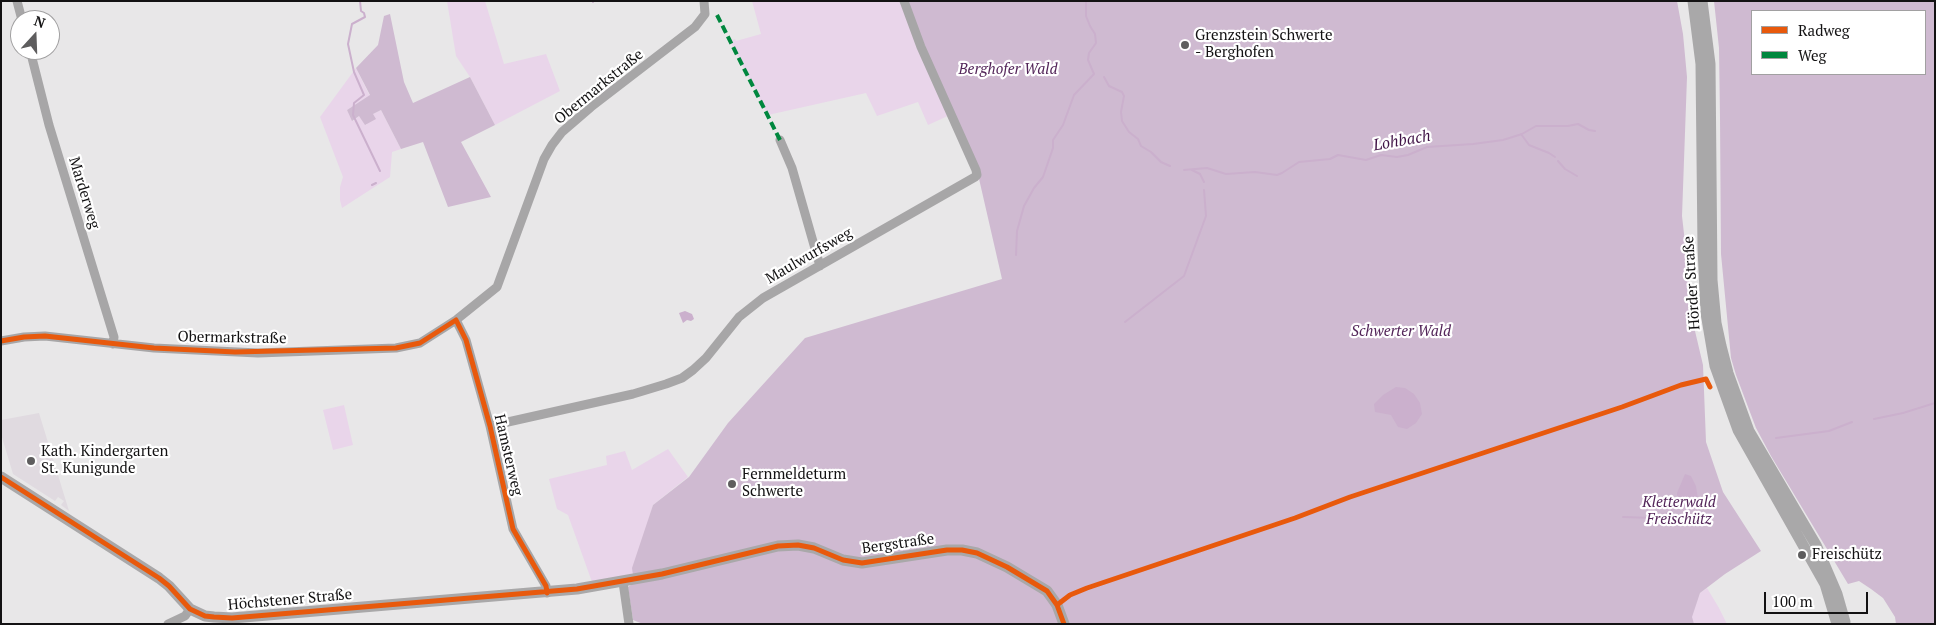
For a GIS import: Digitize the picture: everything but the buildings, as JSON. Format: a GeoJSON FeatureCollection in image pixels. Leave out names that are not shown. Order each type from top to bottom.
{"type":"FeatureCollection","features":[{"type":"Feature","properties":{"kind":"main road","name":"Hörder Straße"},"geometry":{"type":"LineString","coordinates":[[1693,1],[1702,64],[1703,248],[1706,314],[1716,366],[1738,430],[1825,584],[1838,624]]}},
{"type":"Feature","properties":{"kind":"main road","name":"Hörder Straße"},"geometry":{"type":"LineString","coordinates":[[1702,1],[1710,64],[1712,280],[1716,323],[1721,346],[1728,374],[1750,431],[1816,545],[1837,594],[1845,624]]}},
{"type":"Feature","properties":{"kind":"main road","name":"Höchstener Straße"},"geometry":{"type":"LineString","coordinates":[[1,477],[159,578],[190,609],[204,616],[232,618],[547,592],[623,582]]}},
{"type":"Feature","properties":{"kind":"main road","name":"Bergstraße"},"geometry":{"type":"LineString","coordinates":[[623,582],[789,545],[806,545],[843,560],[862,563],[933,552],[962,550],[977,553],[997,562],[1047,592],[1057,605],[1064,624]]}},
{"type":"Feature","properties":{"kind":"street","name":"Obermarkstraße"},"geometry":{"type":"LineString","coordinates":[[1,341],[45,336],[154,348],[258,353],[396,348],[420,343],[456,320],[496,288],[544,159],[562,132],[591,107],[695,27],[704,14],[704,1]]}},
{"type":"Feature","properties":{"kind":"street","name":"Maulwurfsweg"},"geometry":{"type":"LineString","coordinates":[[490,426],[633,394],[682,378],[706,358],[747,310],[772,292],[977,175],[921,47],[904,1]]}},
{"type":"Feature","properties":{"kind":"street","name":"Marderweg"},"geometry":{"type":"LineString","coordinates":[[33,60],[49,125],[114,338],[113,344]]}},
{"type":"Feature","properties":{"kind":"street"},"geometry":{"type":"LineString","coordinates":[[780,140],[792,168],[820,266]]}},
{"type":"Feature","properties":{"kind":"street","name":"Hamsterweg"},"geometry":{"type":"LineString","coordinates":[[456,320],[466,340],[490,426],[513,529],[546,586],[547,592]]}},
{"type":"Feature","properties":{"kind":"street"},"geometry":{"type":"LineString","coordinates":[[623,582],[626,622]]}},
{"type":"Feature","properties":{"kind":"street"},"geometry":{"type":"LineString","coordinates":[[168,624],[185,616],[190,609]]}},
{"type":"Feature","properties":{"kind":"shaded area"},"geometry":{"type":"Polygon","coordinates":[[[447,1],[485,1],[504,64],[546,54],[560,91],[495,125],[470,77],[456,56],[447,1]]]}},
{"type":"Feature","properties":{"kind":"shaded area"},"geometry":{"type":"Polygon","coordinates":[[[752,1],[901,1],[950,115],[928,125],[918,102],[877,116],[866,93],[768,115],[730,41],[761,34],[752,1]]]}},
{"type":"Feature","properties":{"kind":"shaded area"},"geometry":{"type":"Polygon","coordinates":[[[356,68],[370,96],[347,110],[353,121],[359,116],[366,125],[373,114],[381,110],[401,149],[392,152],[390,177],[342,208],[340,187],[343,177],[320,117],[356,68]]]}},
{"type":"Feature","properties":{"kind":"shaded area"},"geometry":{"type":"Polygon","coordinates":[[[685,311],[692,314],[694,319],[683,323],[679,313],[685,311]]]}},
{"type":"Feature","properties":{"kind":"shaded area"},"geometry":{"type":"Polygon","coordinates":[[[1396,387],[1405,388],[1414,394],[1420,403],[1422,414],[1416,423],[1407,429],[1398,427],[1391,415],[1375,412],[1374,404],[1383,395],[1396,387]]]}},
{"type":"Feature","properties":{"kind":"shaded area"},"geometry":{"type":"Polygon","coordinates":[[[344,405],[353,445],[333,450],[323,410],[344,405]]]}},
{"type":"Feature","properties":{"kind":"shaded area","name":"Kath. Kindergarten St. Kunigunde"},"geometry":{"type":"Polygon","coordinates":[[[39,413],[69,511],[61,505],[64,501],[58,497],[55,501],[13,474],[1,434],[1,420],[39,413]]]}},
{"type":"Feature","properties":{"kind":"shaded area"},"geometry":{"type":"Polygon","coordinates":[[[668,449],[688,477],[653,505],[632,575],[592,582],[568,515],[557,509],[549,479],[607,465],[606,456],[625,451],[632,470],[668,449]]]}},
{"type":"Feature","properties":{"kind":"shaded area"},"geometry":{"type":"Polygon","coordinates":[[[1685,474],[1691,476],[1696,486],[1698,499],[1694,509],[1681,508],[1677,505],[1677,493],[1685,474]]]}},
{"type":"Feature","properties":{"kind":"shaded area"},"geometry":{"type":"Polygon","coordinates":[[[1707,588],[1727,624],[1693,624],[1691,617],[1700,593],[1707,588]]]}},
{"type":"Feature","properties":{"kind":"green space","name":"Schwerter Wald"},"geometry":{"type":"Polygon","coordinates":[[[906,1],[1677,1],[1683,34],[1687,77],[1682,216],[1695,331],[1703,365],[1706,442],[1723,492],[1761,551],[1700,593],[1692,617],[1694,624],[643,624],[633,620],[628,587],[634,583],[632,568],[653,505],[689,477],[728,423],[805,338],[1002,279],[977,170],[906,1]]]}},
{"type":"Feature","properties":{"kind":"green space"},"geometry":{"type":"Polygon","coordinates":[[[1714,1],[1935,1],[1935,624],[1896,624],[1895,617],[1883,598],[1859,581],[1848,584],[1771,456],[1756,428],[1731,358],[1721,254],[1719,48],[1714,1]]]}},
{"type":"Feature","properties":{"kind":"green space"},"geometry":{"type":"Polygon","coordinates":[[[390,14],[404,82],[413,103],[470,77],[495,125],[461,142],[491,197],[448,207],[423,142],[401,149],[381,110],[373,114],[376,119],[365,125],[359,116],[352,121],[347,110],[370,95],[356,68],[378,45],[384,16],[390,14]]]}},
{"type":"Feature","properties":{"kind":"waterway"},"geometry":{"type":"LineString","coordinates":[[360,1],[361,11],[365,17],[352,24],[348,44],[354,72],[364,95],[354,103],[353,115],[380,171]]}},
{"type":"Feature","properties":{"kind":"waterway"},"geometry":{"type":"LineString","coordinates":[[1016,255],[1017,231],[1024,206],[1043,177],[1053,148],[1053,140],[1063,125],[1074,95],[1094,74],[1088,60],[1089,53],[1096,43],[1095,34],[1086,16],[1086,1]]}},
{"type":"Feature","properties":{"kind":"waterway","name":"Lohbach"},"geometry":{"type":"LineString","coordinates":[[1104,77],[1109,86],[1122,92],[1124,96],[1121,112],[1122,121],[1129,132],[1138,139],[1141,146],[1151,152],[1161,162],[1170,166]]}},
{"type":"Feature","properties":{"kind":"waterway","name":"Lohbach"},"geometry":{"type":"LineString","coordinates":[[1184,170],[1207,168],[1226,174],[1255,172],[1277,175],[1299,162],[1330,159],[1338,155],[1366,160],[1381,155],[1397,157],[1408,155],[1427,147],[1503,140],[1522,134],[1536,126],[1568,126],[1578,124],[1595,131]]}},
{"type":"Feature","properties":{"kind":"waterway"},"geometry":{"type":"LineString","coordinates":[[1521,134],[1529,145],[1555,157]]}},
{"type":"Feature","properties":{"kind":"waterway"},"geometry":{"type":"LineString","coordinates":[[1558,161],[1565,169],[1577,176]]}},
{"type":"Feature","properties":{"kind":"waterway"},"geometry":{"type":"LineString","coordinates":[[1192,170],[1200,174],[1204,182]]}},
{"type":"Feature","properties":{"kind":"waterway"},"geometry":{"type":"LineString","coordinates":[[372,185],[376,183]]}},
{"type":"Feature","properties":{"kind":"waterway"},"geometry":{"type":"LineString","coordinates":[[1125,322],[1184,276],[1206,216],[1204,190]]}},
{"type":"Feature","properties":{"kind":"waterway"},"geometry":{"type":"LineString","coordinates":[[1874,419],[1903,413],[1935,403]]}},
{"type":"Feature","properties":{"kind":"waterway"},"geometry":{"type":"LineString","coordinates":[[1776,438],[1829,431],[1852,422]]}},
{"type":"Feature","properties":{"kind":"waterway"},"geometry":{"type":"LineString","coordinates":[[1623,517],[1652,518],[1668,513],[1677,506]]}},
{"type":"Feature","properties":{"kind":"marked path"},"geometry":{"type":"LineString","coordinates":[[717,15],[780,140]]}},
{"type":"Feature","properties":{"kind":"cycle path"},"geometry":{"type":"LineString","coordinates":[[1,341],[45,336],[154,348],[235,352],[396,348],[420,343],[456,320],[466,340],[490,426],[513,529],[546,586],[547,593]]}},
{"type":"Feature","properties":{"kind":"cycle path"},"geometry":{"type":"LineString","coordinates":[[1057,605],[1070,595],[1087,588],[1295,518],[1350,497],[1622,407],[1681,385],[1706,379],[1710,387]]}},
{"type":"Feature","properties":{"kind":"cycle path"},"geometry":{"type":"LineString","coordinates":[[1,477],[159,578],[190,609],[205,616],[232,618],[577,589],[662,574],[778,546],[798,545],[814,548],[843,560],[862,563],[947,550],[977,553],[1007,567],[1047,591],[1057,605],[1064,624]]}},
{"type":"Feature","properties":{"kind":"place","name":"Grenzstein Schwerte - Berghofen"},"geometry":{"type":"Point","coordinates":[1185,45]}},
{"type":"Feature","properties":{"kind":"place","name":"Kath. Kindergarten St. Kunigunde"},"geometry":{"type":"Point","coordinates":[31,461]}},
{"type":"Feature","properties":{"kind":"place","name":"Fernmeldeturm Schwerte"},"geometry":{"type":"Point","coordinates":[732,484]}},
{"type":"Feature","properties":{"kind":"place","name":"Freischütz"},"geometry":{"type":"Point","coordinates":[1802,555]}},
{"type":"Feature","properties":{"kind":"park label","name":"Berghofer Wald"},"geometry":{"type":"Point","coordinates":[1008,70]}},
{"type":"Feature","properties":{"kind":"park label","name":"Kletterwald Freischütz"},"geometry":{"type":"Point","coordinates":[1679,512]}}]}
